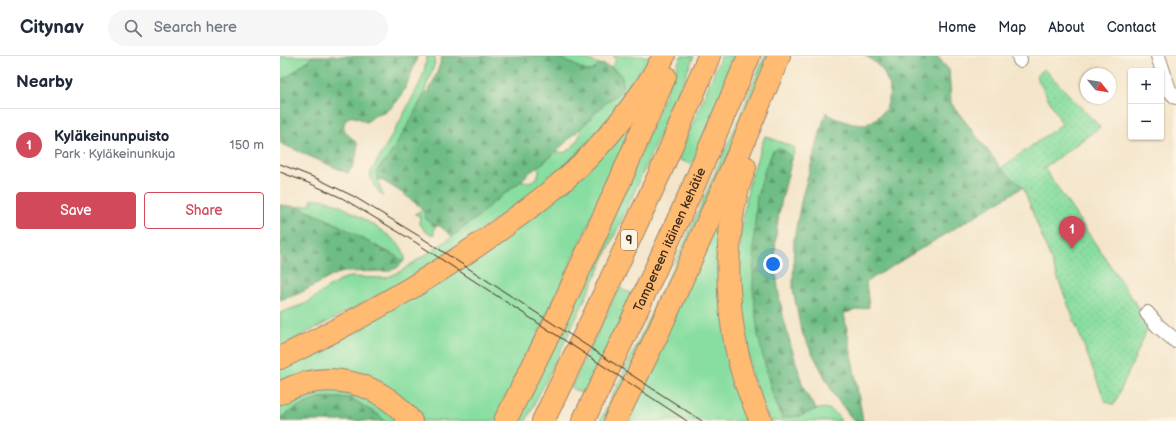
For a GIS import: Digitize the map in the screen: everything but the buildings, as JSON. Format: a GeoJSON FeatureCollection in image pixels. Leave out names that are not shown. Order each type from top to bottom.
{"type":"FeatureCollection","features":[{"type":"Feature","properties":{"kind":"highway"},"geometry":{"type":"LineString","coordinates":[[280,358],[322,338],[426,279],[470,251],[544,197],[595,150],[618,124],[643,91],[664,56]]}},
{"type":"Feature","properties":{"kind":"highway"},"geometry":{"type":"LineString","coordinates":[[505,421],[556,320],[620,181],[673,56]]}},
{"type":"Feature","properties":{"kind":"highway","name":"9"},"geometry":{"type":"LineString","coordinates":[[543,421],[660,173],[709,56]]}},
{"type":"Feature","properties":{"kind":"highway","name":"Tampereen itäinen kehätie"},"geometry":{"type":"LineString","coordinates":[[583,421],[630,325],[694,187],[749,56]]}},
{"type":"Feature","properties":{"kind":"highway"},"geometry":{"type":"LineString","coordinates":[[615,421],[660,327],[741,148],[779,56]]}},
{"type":"Feature","properties":{"kind":"highway"},"geometry":{"type":"LineString","coordinates":[[761,421],[744,378],[733,332],[728,270],[732,219],[738,187],[754,144],[771,78]]}},
{"type":"Feature","properties":{"kind":"highway"},"geometry":{"type":"LineString","coordinates":[[280,393],[311,381],[333,380],[352,383],[371,389],[387,398],[402,410],[411,421]]}},
{"type":"Feature","properties":{"kind":"street"},"geometry":{"type":"LineString","coordinates":[[1158,56],[1169,90],[1176,97]]}},
{"type":"Feature","properties":{"kind":"street"},"geometry":{"type":"LineString","coordinates":[[1147,313],[1158,326],[1176,341]]}},
{"type":"Feature","properties":{"kind":"green space"},"geometry":{"type":"Polygon","coordinates":[[[280,56],[313,56],[290,75],[280,80],[280,56]]]}},
{"type":"Feature","properties":{"kind":"green space"},"geometry":{"type":"Polygon","coordinates":[[[313,56],[417,56],[404,90],[393,106],[366,122],[353,117],[349,117],[346,120],[344,127],[346,133],[357,143],[354,163],[348,173],[280,143],[280,80],[290,75],[313,56]]]}},
{"type":"Feature","properties":{"kind":"green space"},"geometry":{"type":"Polygon","coordinates":[[[427,56],[435,56],[435,61],[425,93],[398,143],[377,172],[377,177],[383,196],[372,182],[371,172],[420,83],[427,56]]]}},
{"type":"Feature","properties":{"kind":"green space"},"geometry":{"type":"Polygon","coordinates":[[[442,56],[556,56],[586,71],[592,71],[599,64],[605,65],[619,72],[623,85],[619,93],[606,102],[553,155],[452,236],[440,226],[433,225],[426,219],[423,209],[401,192],[382,180],[379,180],[376,174],[399,141],[425,93],[428,93],[442,56]]]}},
{"type":"Feature","properties":{"kind":"green space"},"geometry":{"type":"Polygon","coordinates":[[[556,56],[577,56],[599,64],[592,71],[586,71],[556,56]]]}},
{"type":"Feature","properties":{"kind":"green space"},"geometry":{"type":"Polygon","coordinates":[[[613,56],[653,56],[609,122],[560,171],[521,203],[405,281],[280,347],[280,313],[307,303],[326,289],[345,278],[384,278],[401,271],[445,242],[521,181],[525,182],[534,180],[539,172],[539,169],[536,168],[557,151],[561,153],[569,150],[578,139],[581,131],[580,129],[604,104],[618,94],[621,88],[622,81],[619,74],[610,67],[615,62],[615,57],[613,56]]]}},
{"type":"Feature","properties":{"kind":"green space"},"geometry":{"type":"Polygon","coordinates":[[[681,56],[694,56],[613,240],[526,421],[513,421],[652,125],[681,56]]]}},
{"type":"Feature","properties":{"kind":"green space"},"geometry":{"type":"Polygon","coordinates":[[[721,56],[738,56],[692,165],[678,159],[721,56]]]}},
{"type":"Feature","properties":{"kind":"green space"},"geometry":{"type":"Polygon","coordinates":[[[765,56],[773,56],[608,421],[600,421],[686,240],[765,56]]]}},
{"type":"Feature","properties":{"kind":"green space"},"geometry":{"type":"Polygon","coordinates":[[[865,56],[937,56],[949,70],[951,103],[1001,168],[1023,187],[866,282],[869,307],[844,313],[863,421],[854,421],[834,395],[801,331],[793,289],[794,239],[802,197],[826,112],[834,118],[853,124],[866,125],[877,118],[886,109],[889,99],[890,86],[882,69],[865,56]]]}},
{"type":"Feature","properties":{"kind":"green space"},"geometry":{"type":"Polygon","coordinates":[[[1044,69],[1100,127],[1044,168],[1141,311],[1147,330],[1114,405],[1105,401],[1023,187],[1001,168],[1062,124],[1036,76],[1044,69]]]}},
{"type":"Feature","properties":{"kind":"green space"},"geometry":{"type":"Polygon","coordinates":[[[650,88],[498,421],[420,421],[379,386],[280,386],[280,364],[440,279],[650,88]]]}},
{"type":"Feature","properties":{"kind":"green space"},"geometry":{"type":"Polygon","coordinates":[[[765,136],[795,148],[792,158],[785,151],[773,151],[771,389],[800,416],[822,408],[832,411],[841,421],[769,421],[752,377],[738,296],[740,241],[749,183],[765,136]]]}},
{"type":"Feature","properties":{"kind":"green space"},"geometry":{"type":"Polygon","coordinates":[[[779,148],[785,151],[792,158],[777,226],[775,260],[779,295],[786,329],[802,384],[816,409],[800,416],[782,418],[771,389],[758,336],[753,288],[754,236],[757,196],[766,166],[773,151],[779,148]]]}},
{"type":"Feature","properties":{"kind":"green space"},"geometry":{"type":"Polygon","coordinates":[[[731,186],[723,232],[753,421],[625,421],[731,186]]]}},
{"type":"Feature","properties":{"kind":"green space"},"geometry":{"type":"Polygon","coordinates":[[[324,199],[333,203],[354,213],[377,227],[400,246],[404,253],[405,260],[403,262],[396,256],[333,222],[298,207],[309,205],[312,202],[311,200],[324,199]]]}},
{"type":"Feature","properties":{"kind":"green space"},"geometry":{"type":"Polygon","coordinates":[[[280,205],[298,207],[333,222],[396,256],[403,262],[397,268],[388,271],[344,272],[336,274],[298,294],[280,300],[280,205]]]}},
{"type":"Feature","properties":{"kind":"green space"},"geometry":{"type":"Polygon","coordinates":[[[422,208],[433,225],[437,226],[434,228],[434,235],[426,232],[419,223],[420,216],[415,214],[422,208]]]}},
{"type":"Feature","properties":{"kind":"green space"},"geometry":{"type":"Polygon","coordinates":[[[619,288],[633,294],[585,395],[571,388],[619,288]]]}},
{"type":"Feature","properties":{"kind":"green space"},"geometry":{"type":"Polygon","coordinates":[[[331,388],[359,394],[385,406],[401,421],[385,421],[351,398],[319,398],[298,407],[280,419],[280,401],[331,388]]]}},
{"type":"Feature","properties":{"kind":"green space"},"geometry":{"type":"Polygon","coordinates":[[[319,398],[351,398],[385,421],[280,421],[280,419],[298,407],[319,398]]]}},
{"type":"Feature","properties":{"kind":"tram line"},"geometry":{"type":"LineString","coordinates":[[280,164],[318,179],[353,196],[419,236],[702,421]]}},
{"type":"Feature","properties":{"kind":"tram line"},"geometry":{"type":"LineString","coordinates":[[280,172],[342,198],[415,242],[687,421]]}},
{"type":"Feature","properties":{"kind":"place","name":"Kyläkeinunpuisto"},"geometry":{"type":"Point","coordinates":[1072,249]}}]}
